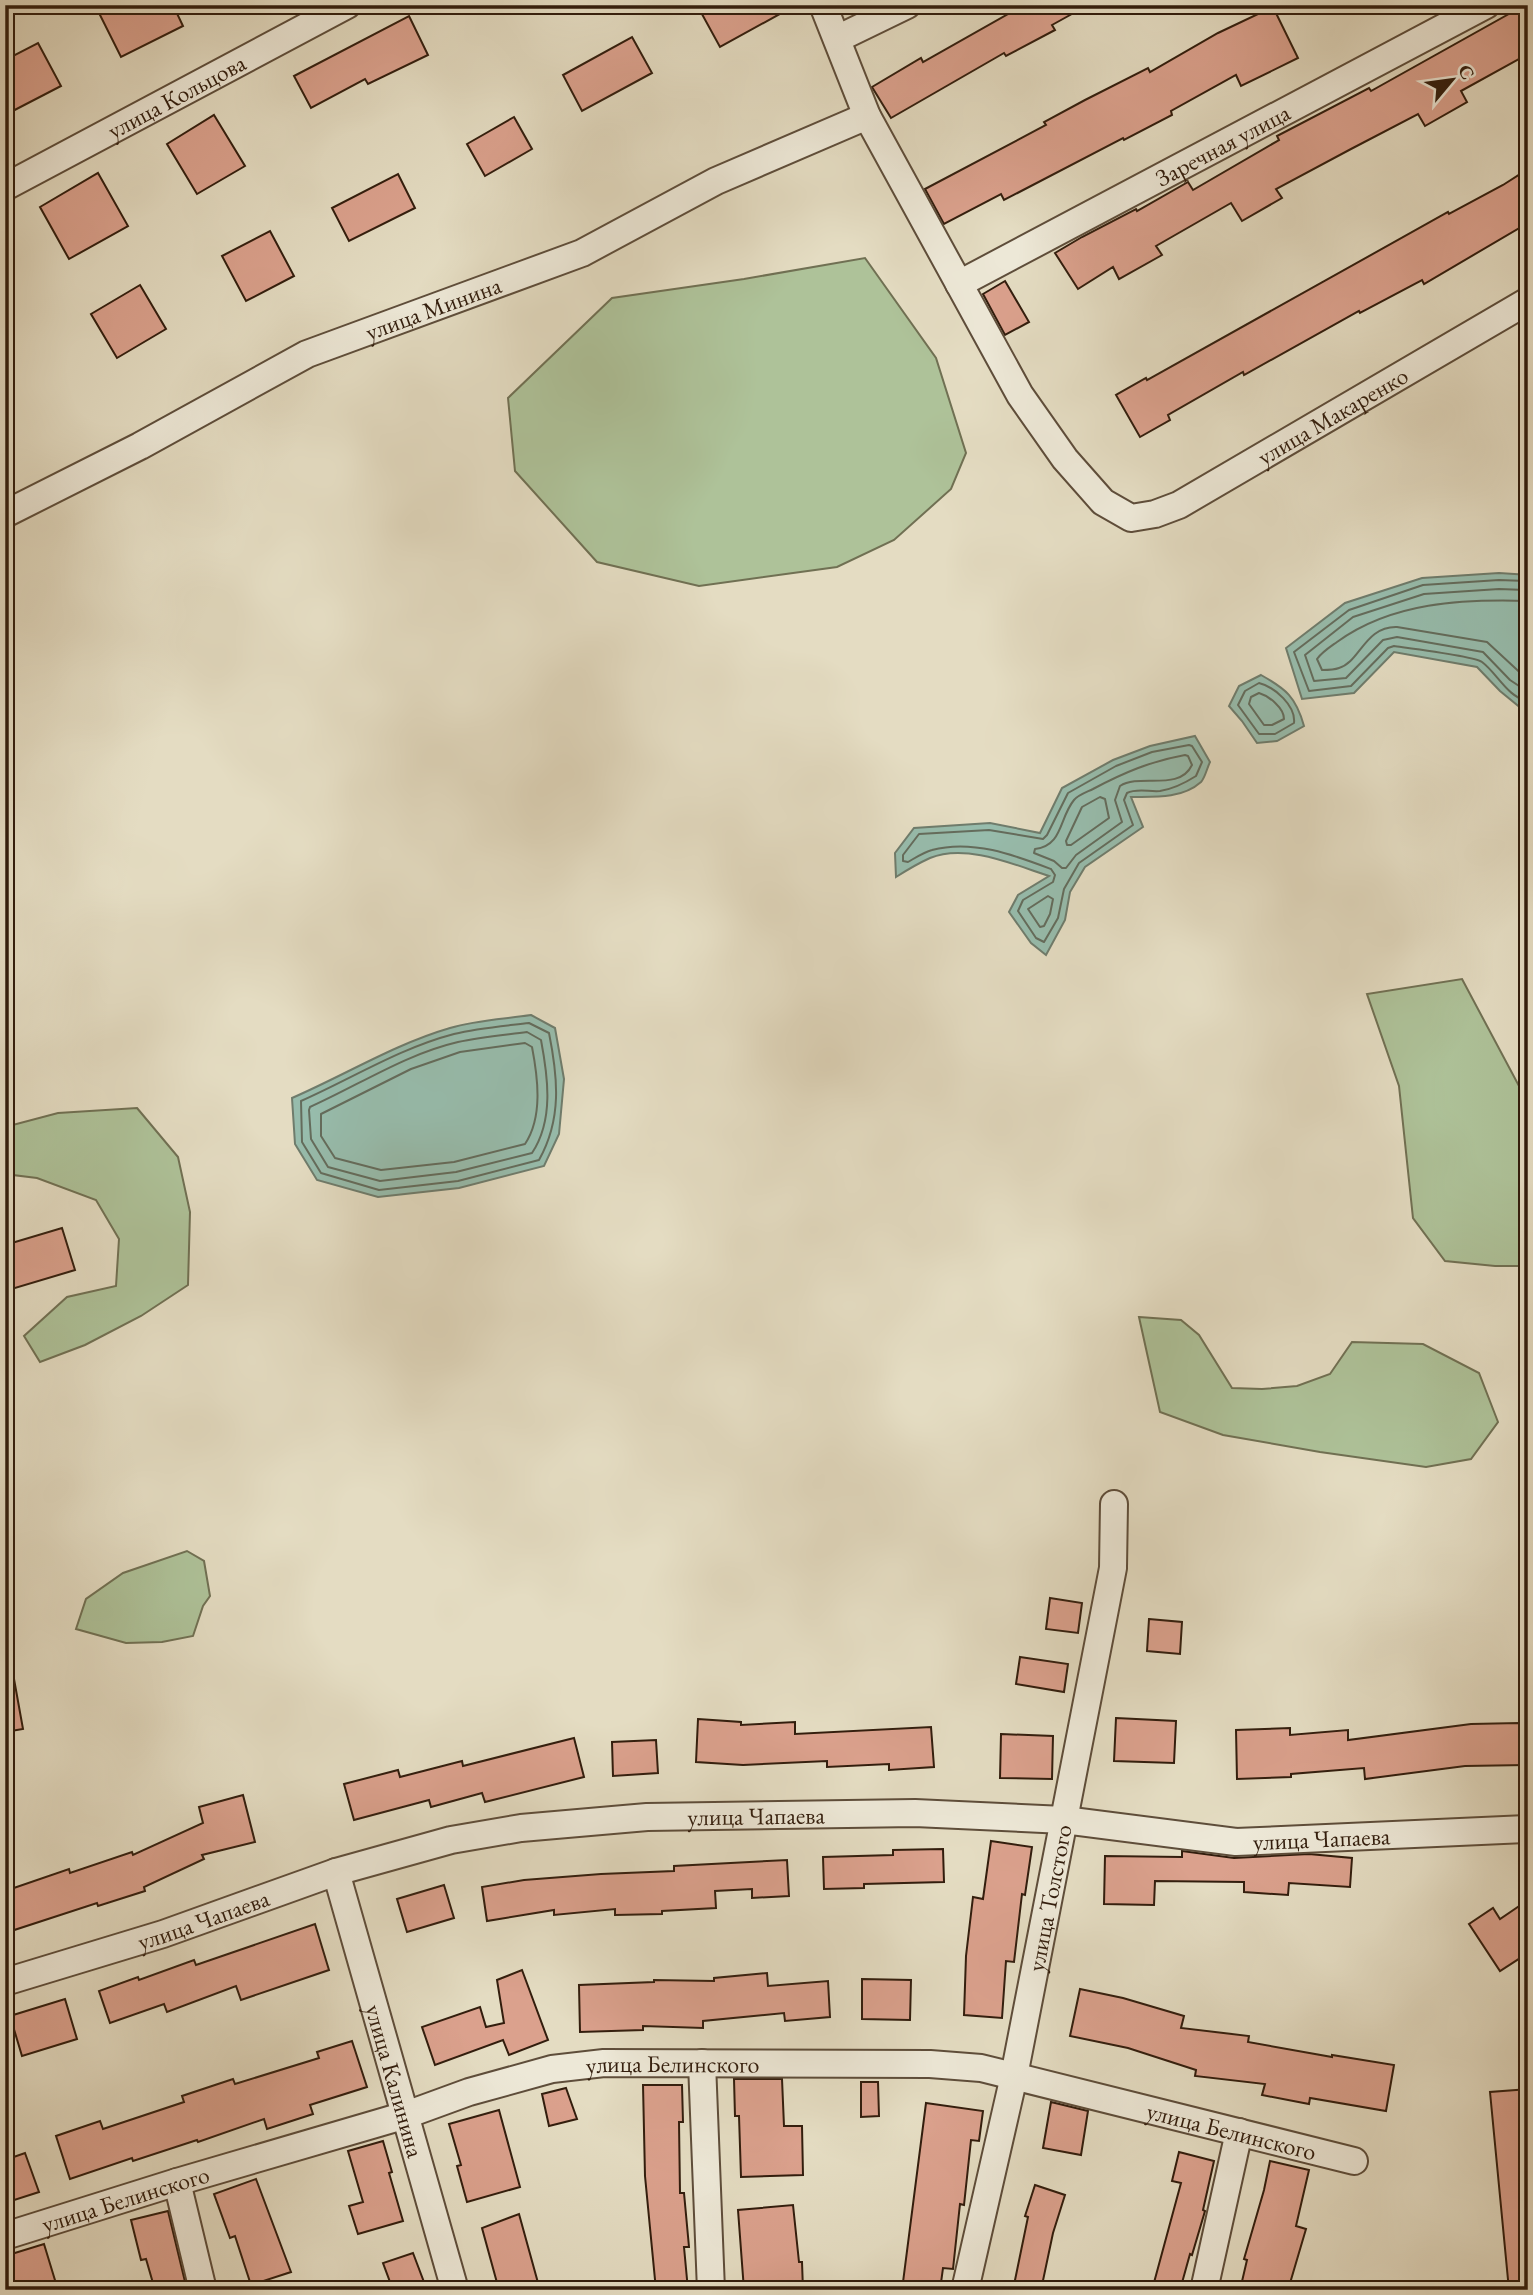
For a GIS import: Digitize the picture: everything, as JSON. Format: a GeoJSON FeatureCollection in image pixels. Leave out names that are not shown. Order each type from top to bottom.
{"type":"FeatureCollection","features":[{"type":"Feature","properties":{"kind":"street","name":"улица Кольцова"},"geometry":{"type":"LineString","coordinates":[[5,187],[346,5]]}},
{"type":"Feature","properties":{"kind":"street"},"geometry":{"type":"LineString","coordinates":[[823,5],[867,116],[959,284]]}},
{"type":"Feature","properties":{"kind":"street"},"geometry":{"type":"LineString","coordinates":[[837,39],[907,5]]}},
{"type":"Feature","properties":{"kind":"street","name":"Заречная улица"},"geometry":{"type":"LineString","coordinates":[[959,284],[1486,5]]}},
{"type":"Feature","properties":{"kind":"street","name":"улица Минина"},"geometry":{"type":"LineString","coordinates":[[5,514],[140,446],[307,354],[582,253],[716,181],[867,116]]}},
{"type":"Feature","properties":{"kind":"street","name":"улица Макаренко"},"geometry":{"type":"LineString","coordinates":[[959,284],[1020,395],[1065,460],[1103,502],[1130,518],[1155,514],[1179,505],[1528,301]]}},
{"type":"Feature","properties":{"kind":"street","name":"улица Толстого"},"geometry":{"type":"LineString","coordinates":[[965,2290],[1014,2076],[1113,1568],[1114,1504]]}},
{"type":"Feature","properties":{"kind":"street","name":"улица Чапаева"},"geometry":{"type":"LineString","coordinates":[[5,1982],[163,1934],[336,1871],[450,1840],[521,1828],[634,1818],[915,1813],[1063,1820],[1236,1842],[1528,1829]]}},
{"type":"Feature","properties":{"kind":"street","name":"улица Калинина"},"geometry":{"type":"LineString","coordinates":[[336,1871],[455,2290]]}},
{"type":"Feature","properties":{"kind":"street","name":"улица Белинского"},"geometry":{"type":"LineString","coordinates":[[5,2236],[405,2115],[470,2092],[552,2069],[604,2063],[930,2064],[981,2068],[1354,2161]]}},
{"type":"Feature","properties":{"kind":"street"},"geometry":{"type":"LineString","coordinates":[[702,2063],[711,2290]]}},
{"type":"Feature","properties":{"kind":"street"},"geometry":{"type":"LineString","coordinates":[[1204,2290],[1240,2132]]}},
{"type":"Feature","properties":{"kind":"street"},"geometry":{"type":"LineString","coordinates":[[177,2182],[203,2290]]}},
{"type":"Feature","properties":{"kind":"shaded area"},"geometry":{"type":"Polygon","coordinates":[[[865,258],[936,358],[966,453],[951,489],[894,540],[837,567],[699,586],[597,562],[515,471],[508,398],[612,298],[865,258]]]}},
{"type":"Feature","properties":{"kind":"shaded area"},"geometry":{"type":"Polygon","coordinates":[[[1462,979],[1528,1103],[1528,1266],[1445,1261],[1413,1218],[1399,1086],[1367,994],[1462,979]]]}},
{"type":"Feature","properties":{"kind":"shaded area"},"geometry":{"type":"Polygon","coordinates":[[[137,1108],[178,1157],[190,1212],[188,1285],[141,1316],[85,1345],[40,1362],[24,1336],[67,1297],[116,1286],[119,1239],[96,1200],[37,1178],[5,1174],[5,1127],[58,1113],[137,1108]]]}},
{"type":"Feature","properties":{"kind":"shaded area"},"geometry":{"type":"Polygon","coordinates":[[[1139,1317],[1181,1320],[1199,1335],[1232,1388],[1297,1386],[1330,1374],[1352,1342],[1423,1344],[1479,1373],[1498,1422],[1471,1459],[1426,1467],[1223,1435],[1160,1412],[1139,1317]]]}},
{"type":"Feature","properties":{"kind":"shaded area"},"geometry":{"type":"Polygon","coordinates":[[[187,1551],[204,1561],[210,1596],[203,1606],[193,1636],[162,1642],[126,1643],[76,1629],[86,1599],[123,1573],[187,1551]]]}},
{"type":"Feature","properties":{"kind":"water"},"geometry":{"type":"Polygon","coordinates":[[[1499,573],[1528,575],[1528,706],[1522,709],[1477,667],[1394,652],[1354,693],[1302,699],[1286,648],[1345,603],[1422,578],[1499,573]]]}},
{"type":"Feature","properties":{"kind":"water"},"geometry":{"type":"Polygon","coordinates":[[[1261,675],[1289,695],[1304,726],[1277,741],[1257,743],[1229,706],[1239,686],[1261,675]]]}},
{"type":"Feature","properties":{"kind":"water"},"geometry":{"type":"Polygon","coordinates":[[[1195,736],[1210,762],[1202,780],[1193,788],[1177,794],[1131,797],[1143,827],[1085,867],[1070,892],[1065,920],[1046,955],[1031,943],[1009,912],[1018,895],[1049,876],[990,857],[959,853],[930,858],[896,877],[895,853],[914,828],[990,823],[1040,833],[1062,788],[1113,760],[1150,746],[1195,736]]]}},
{"type":"Feature","properties":{"kind":"water"},"geometry":{"type":"Polygon","coordinates":[[[531,1015],[555,1028],[564,1079],[559,1134],[544,1166],[459,1188],[378,1197],[317,1180],[295,1144],[292,1098],[390,1051],[450,1028],[531,1015]]]}},
{"type":"Feature","properties":{"kind":"building"},"geometry":{"type":"Polygon","coordinates":[[[95,5],[173,5],[183,26],[121,57],[95,5]]]}},
{"type":"Feature","properties":{"kind":"building"},"geometry":{"type":"Polygon","coordinates":[[[697,5],[796,5],[720,47],[697,5]]]}},
{"type":"Feature","properties":{"kind":"building"},"geometry":{"type":"Polygon","coordinates":[[[1024,5],[1088,5],[1052,25],[1055,30],[1006,56],[1004,53],[891,118],[872,87],[921,58],[923,62],[1024,5]]]}},
{"type":"Feature","properties":{"kind":"building"},"geometry":{"type":"Polygon","coordinates":[[[1528,5],[1528,54],[1461,91],[1467,102],[1425,126],[1418,114],[1276,189],[1282,198],[1242,221],[1231,203],[1156,246],[1162,255],[1119,279],[1113,267],[1078,289],[1055,253],[1188,182],[1193,190],[1279,140],[1277,136],[1369,88],[1371,91],[1528,5]]]}},
{"type":"Feature","properties":{"kind":"building"},"geometry":{"type":"Polygon","coordinates":[[[1273,7],[1298,58],[1241,86],[1236,75],[1171,111],[1172,115],[1124,140],[1123,138],[1004,200],[1001,194],[944,224],[925,189],[1046,125],[1044,122],[1085,100],[1148,68],[1150,72],[1218,33],[1273,7]]]}},
{"type":"Feature","properties":{"kind":"building"},"geometry":{"type":"Polygon","coordinates":[[[409,16],[428,55],[368,84],[365,79],[311,108],[294,76],[409,16]]]}},
{"type":"Feature","properties":{"kind":"building"},"geometry":{"type":"Polygon","coordinates":[[[632,37],[652,73],[582,111],[563,75],[632,37]]]}},
{"type":"Feature","properties":{"kind":"building"},"geometry":{"type":"Polygon","coordinates":[[[38,43],[61,86],[5,115],[5,60],[38,43]]]}},
{"type":"Feature","properties":{"kind":"building"},"geometry":{"type":"Polygon","coordinates":[[[214,115],[245,166],[197,194],[167,144],[214,115]]]}},
{"type":"Feature","properties":{"kind":"building"},"geometry":{"type":"Polygon","coordinates":[[[514,117],[532,149],[485,176],[467,144],[514,117]]]}},
{"type":"Feature","properties":{"kind":"building"},"geometry":{"type":"Polygon","coordinates":[[[1528,169],[1528,223],[1424,284],[1422,280],[1360,313],[1359,311],[1244,375],[1243,372],[1168,415],[1170,420],[1140,437],[1116,395],[1528,169]]]}},
{"type":"Feature","properties":{"kind":"building"},"geometry":{"type":"Polygon","coordinates":[[[98,173],[128,226],[69,259],[40,207],[98,173]]]}},
{"type":"Feature","properties":{"kind":"building"},"geometry":{"type":"Polygon","coordinates":[[[398,174],[415,208],[349,241],[332,208],[398,174]]]}},
{"type":"Feature","properties":{"kind":"building"},"geometry":{"type":"Polygon","coordinates":[[[270,231],[294,276],[246,301],[222,256],[270,231]]]}},
{"type":"Feature","properties":{"kind":"building"},"geometry":{"type":"Polygon","coordinates":[[[1005,281],[1029,322],[1005,335],[983,294],[1005,281]]]}},
{"type":"Feature","properties":{"kind":"building"},"geometry":{"type":"Polygon","coordinates":[[[140,285],[166,329],[117,358],[91,314],[140,285]]]}},
{"type":"Feature","properties":{"kind":"building"},"geometry":{"type":"Polygon","coordinates":[[[62,1228],[75,1270],[5,1291],[5,1245],[62,1228]]]}},
{"type":"Feature","properties":{"kind":"building"},"geometry":{"type":"Polygon","coordinates":[[[1050,1598],[1082,1603],[1078,1633],[1046,1629],[1050,1598]]]}},
{"type":"Feature","properties":{"kind":"building"},"geometry":{"type":"Polygon","coordinates":[[[1149,1619],[1182,1622],[1180,1654],[1147,1651],[1149,1619]]]}},
{"type":"Feature","properties":{"kind":"building"},"geometry":{"type":"Polygon","coordinates":[[[1020,1657],[1068,1664],[1064,1692],[1016,1684],[1020,1657]]]}},
{"type":"Feature","properties":{"kind":"building"},"geometry":{"type":"Polygon","coordinates":[[[14,1679],[23,1729],[5,1732],[5,1680],[14,1679]]]}},
{"type":"Feature","properties":{"kind":"building"},"geometry":{"type":"Polygon","coordinates":[[[1116,1718],[1176,1721],[1174,1763],[1114,1761],[1116,1718]]]}},
{"type":"Feature","properties":{"kind":"building"},"geometry":{"type":"Polygon","coordinates":[[[698,1719],[741,1722],[741,1725],[795,1722],[795,1734],[931,1727],[934,1767],[889,1770],[889,1764],[827,1767],[827,1761],[743,1765],[696,1762],[698,1719]]]}},
{"type":"Feature","properties":{"kind":"building"},"geometry":{"type":"Polygon","coordinates":[[[1519,1723],[1520,1727],[1528,1727],[1528,1765],[1465,1766],[1365,1779],[1364,1768],[1291,1774],[1291,1777],[1237,1779],[1236,1730],[1290,1728],[1290,1735],[1348,1730],[1348,1740],[1471,1724],[1519,1723]]]}},
{"type":"Feature","properties":{"kind":"building"},"geometry":{"type":"Polygon","coordinates":[[[1001,1734],[1053,1736],[1052,1779],[1000,1778],[1001,1734]]]}},
{"type":"Feature","properties":{"kind":"building"},"geometry":{"type":"Polygon","coordinates":[[[574,1738],[584,1777],[485,1802],[482,1793],[431,1807],[429,1800],[354,1820],[344,1784],[398,1770],[400,1777],[462,1761],[463,1766],[574,1738]]]}},
{"type":"Feature","properties":{"kind":"building"},"geometry":{"type":"Polygon","coordinates":[[[656,1740],[658,1773],[613,1776],[612,1742],[656,1740]]]}},
{"type":"Feature","properties":{"kind":"building"},"geometry":{"type":"Polygon","coordinates":[[[243,1795],[255,1842],[202,1855],[204,1859],[144,1887],[145,1891],[98,1906],[97,1903],[5,1933],[5,1891],[69,1869],[70,1873],[132,1852],[133,1855],[203,1823],[199,1807],[243,1795]]]}},
{"type":"Feature","properties":{"kind":"building"},"geometry":{"type":"Polygon","coordinates":[[[991,1841],[1032,1847],[1025,1895],[1022,1894],[1014,1962],[1006,1961],[1002,2018],[964,2015],[966,1956],[973,1897],[983,1899],[991,1841]]]}},
{"type":"Feature","properties":{"kind":"building"},"geometry":{"type":"Polygon","coordinates":[[[943,1849],[944,1882],[864,1884],[864,1888],[824,1889],[823,1857],[893,1855],[893,1850],[943,1849]]]}},
{"type":"Feature","properties":{"kind":"building"},"geometry":{"type":"Polygon","coordinates":[[[1182,1851],[1234,1858],[1309,1854],[1352,1858],[1350,1887],[1289,1883],[1288,1895],[1244,1892],[1244,1882],[1155,1881],[1154,1905],[1104,1904],[1105,1856],[1182,1857],[1182,1851]]]}},
{"type":"Feature","properties":{"kind":"building"},"geometry":{"type":"Polygon","coordinates":[[[787,1860],[789,1896],[752,1898],[752,1889],[715,1891],[716,1908],[662,1911],[662,1914],[615,1915],[615,1909],[554,1915],[554,1910],[487,1921],[482,1887],[524,1880],[674,1871],[674,1866],[787,1860]]]}},
{"type":"Feature","properties":{"kind":"building"},"geometry":{"type":"Polygon","coordinates":[[[444,1885],[454,1918],[407,1932],[397,1899],[444,1885]]]}},
{"type":"Feature","properties":{"kind":"building"},"geometry":{"type":"Polygon","coordinates":[[[1528,1900],[1528,1953],[1500,1971],[1469,1924],[1493,1908],[1500,1919],[1528,1900]]]}},
{"type":"Feature","properties":{"kind":"building"},"geometry":{"type":"Polygon","coordinates":[[[315,1924],[329,1970],[241,2000],[236,1986],[167,2012],[164,2004],[110,2023],[99,1991],[194,1960],[196,1965],[315,1924]]]}},
{"type":"Feature","properties":{"kind":"building"},"geometry":{"type":"Polygon","coordinates":[[[522,1970],[548,2040],[509,2055],[503,2040],[435,2065],[422,2027],[480,2007],[486,2027],[504,2023],[497,1980],[522,1970]]]}},
{"type":"Feature","properties":{"kind":"building"},"geometry":{"type":"Polygon","coordinates":[[[767,1973],[768,1986],[828,1981],[830,2017],[785,2021],[784,2013],[703,2021],[703,2028],[643,2026],[643,2030],[580,2032],[579,1985],[654,1980],[714,1981],[714,1978],[767,1973]]]}},
{"type":"Feature","properties":{"kind":"building"},"geometry":{"type":"Polygon","coordinates":[[[862,1979],[911,1980],[910,2020],[862,2019],[862,1979]]]}},
{"type":"Feature","properties":{"kind":"building"},"geometry":{"type":"Polygon","coordinates":[[[1080,1989],[1184,2016],[1181,2028],[1249,2036],[1248,2042],[1394,2065],[1386,2111],[1310,2098],[1309,2104],[1262,2095],[1265,2084],[1195,2076],[1196,2070],[1128,2048],[1070,2036],[1080,1989]]]}},
{"type":"Feature","properties":{"kind":"building"},"geometry":{"type":"Polygon","coordinates":[[[65,1999],[77,2039],[22,2056],[10,2016],[65,1999]]]}},
{"type":"Feature","properties":{"kind":"building"},"geometry":{"type":"Polygon","coordinates":[[[352,2041],[367,2087],[310,2105],[313,2114],[267,2129],[264,2119],[198,2142],[197,2140],[133,2161],[132,2158],[70,2179],[56,2136],[100,2121],[103,2129],[184,2102],[182,2096],[233,2079],[235,2084],[319,2058],[317,2052],[352,2041]]]}},
{"type":"Feature","properties":{"kind":"building"},"geometry":{"type":"Polygon","coordinates":[[[734,2079],[782,2079],[784,2126],[802,2126],[803,2175],[741,2177],[739,2116],[735,2116],[734,2079]]]}},
{"type":"Feature","properties":{"kind":"building"},"geometry":{"type":"Polygon","coordinates":[[[861,2082],[878,2082],[879,2116],[861,2117],[861,2082]]]}},
{"type":"Feature","properties":{"kind":"building"},"geometry":{"type":"Polygon","coordinates":[[[643,2085],[682,2085],[683,2122],[679,2122],[680,2193],[684,2193],[689,2247],[684,2247],[688,2290],[656,2290],[645,2176],[643,2085]]]}},
{"type":"Feature","properties":{"kind":"building"},"geometry":{"type":"Polygon","coordinates":[[[566,2088],[577,2119],[549,2126],[542,2094],[566,2088]]]}},
{"type":"Feature","properties":{"kind":"building"},"geometry":{"type":"Polygon","coordinates":[[[1528,2089],[1528,2290],[1509,2290],[1490,2092],[1528,2089]]]}},
{"type":"Feature","properties":{"kind":"building"},"geometry":{"type":"Polygon","coordinates":[[[1051,2102],[1088,2111],[1081,2155],[1043,2148],[1051,2102]]]}},
{"type":"Feature","properties":{"kind":"building"},"geometry":{"type":"Polygon","coordinates":[[[926,2103],[983,2111],[979,2141],[971,2140],[953,2269],[943,2268],[940,2290],[902,2290],[926,2103]]]}},
{"type":"Feature","properties":{"kind":"building"},"geometry":{"type":"Polygon","coordinates":[[[499,2110],[520,2187],[467,2202],[457,2166],[461,2165],[449,2124],[499,2110]]]}},
{"type":"Feature","properties":{"kind":"building"},"geometry":{"type":"Polygon","coordinates":[[[383,2141],[403,2221],[358,2234],[349,2206],[363,2202],[348,2151],[383,2141]]]}},
{"type":"Feature","properties":{"kind":"building"},"geometry":{"type":"Polygon","coordinates":[[[1179,2152],[1214,2161],[1203,2210],[1205,2211],[1180,2290],[1152,2290],[1181,2183],[1172,2181],[1179,2152]]]}},
{"type":"Feature","properties":{"kind":"building"},"geometry":{"type":"Polygon","coordinates":[[[25,2153],[39,2192],[5,2203],[5,2160],[25,2153]]]}},
{"type":"Feature","properties":{"kind":"building"},"geometry":{"type":"Polygon","coordinates":[[[1270,2161],[1309,2170],[1296,2226],[1306,2229],[1288,2290],[1240,2290],[1247,2260],[1244,2259],[1270,2161]]]}},
{"type":"Feature","properties":{"kind":"building"},"geometry":{"type":"Polygon","coordinates":[[[256,2179],[291,2272],[251,2285],[235,2236],[230,2238],[214,2194],[256,2179]]]}},
{"type":"Feature","properties":{"kind":"building"},"geometry":{"type":"Polygon","coordinates":[[[1035,2185],[1065,2195],[1053,2233],[1041,2290],[1014,2285],[1028,2217],[1025,2216],[1035,2185]]]}},
{"type":"Feature","properties":{"kind":"building"},"geometry":{"type":"Polygon","coordinates":[[[793,2205],[799,2262],[802,2262],[803,2290],[744,2290],[738,2210],[793,2205]]]}},
{"type":"Feature","properties":{"kind":"building"},"geometry":{"type":"Polygon","coordinates":[[[168,2211],[187,2290],[155,2290],[146,2259],[141,2260],[131,2220],[168,2211]]]}},
{"type":"Feature","properties":{"kind":"building"},"geometry":{"type":"Polygon","coordinates":[[[519,2214],[540,2290],[499,2290],[482,2228],[519,2214]]]}},
{"type":"Feature","properties":{"kind":"building"},"geometry":{"type":"Polygon","coordinates":[[[44,2244],[58,2290],[13,2290],[5,2256],[44,2244]]]}},
{"type":"Feature","properties":{"kind":"building"},"geometry":{"type":"Polygon","coordinates":[[[413,2253],[427,2290],[393,2290],[383,2263],[413,2253]]]}}]}
